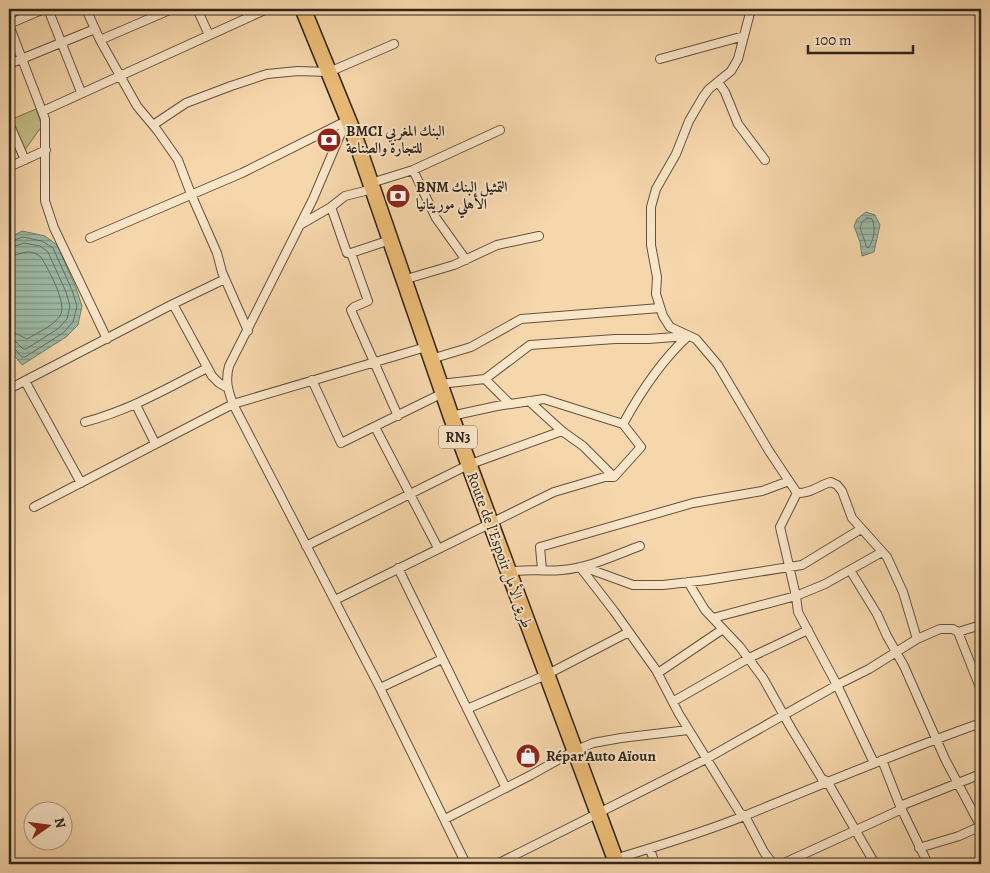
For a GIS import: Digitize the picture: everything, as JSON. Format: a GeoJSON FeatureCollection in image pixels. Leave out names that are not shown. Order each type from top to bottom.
{"type":"FeatureCollection","features":[{"type":"Feature","properties":{"kind":"highway","name":"Route de l’Espoir طريق الأمل"},"geometry":{"type":"LineString","coordinates":[[303,9],[349,121],[450,416],[616,862]]}},
{"type":"Feature","properties":{"kind":"street"},"geometry":{"type":"LineString","coordinates":[[81,92],[46,9],[9,24],[45,119],[45,201],[54,228],[107,339]]}},
{"type":"Feature","properties":{"kind":"street"},"geometry":{"type":"LineString","coordinates":[[86,9],[100,40],[136,106],[153,125],[178,160],[218,253],[225,279],[248,331]]}},
{"type":"Feature","properties":{"kind":"street"},"geometry":{"type":"LineString","coordinates":[[100,40],[172,9]]}},
{"type":"Feature","properties":{"kind":"street"},"geometry":{"type":"LineString","coordinates":[[197,9],[210,35]]}},
{"type":"Feature","properties":{"kind":"street"},"geometry":{"type":"LineString","coordinates":[[43,111],[266,9]]}},
{"type":"Feature","properties":{"kind":"street"},"geometry":{"type":"LineString","coordinates":[[751,9],[738,59],[732,71],[709,88],[689,121],[676,154],[656,189],[651,208],[651,245],[657,277],[656,294],[663,316],[670,326],[696,339],[718,364],[769,451],[797,493]]}},
{"type":"Feature","properties":{"kind":"street"},"geometry":{"type":"LineString","coordinates":[[9,64],[95,29]]}},
{"type":"Feature","properties":{"kind":"street"},"geometry":{"type":"LineString","coordinates":[[660,58],[744,36]]}},
{"type":"Feature","properties":{"kind":"street"},"geometry":{"type":"LineString","coordinates":[[153,125],[186,103],[268,74],[298,71],[329,72],[394,44]]}},
{"type":"Feature","properties":{"kind":"street"},"geometry":{"type":"LineString","coordinates":[[718,82],[725,92],[738,124],[765,160]]}},
{"type":"Feature","properties":{"kind":"street"},"geometry":{"type":"LineString","coordinates":[[90,238],[269,161],[349,121]]}},
{"type":"Feature","properties":{"kind":"street"},"geometry":{"type":"LineString","coordinates":[[349,121],[341,133],[300,225],[229,366],[226,376],[226,388],[380,688],[466,864]]}},
{"type":"Feature","properties":{"kind":"street"},"geometry":{"type":"LineString","coordinates":[[9,123],[12,139],[26,160]]}},
{"type":"Feature","properties":{"kind":"street"},"geometry":{"type":"LineString","coordinates":[[300,225],[331,207],[345,196],[413,170],[500,130]]}},
{"type":"Feature","properties":{"kind":"street"},"geometry":{"type":"LineString","coordinates":[[9,167],[46,150]]}},
{"type":"Feature","properties":{"kind":"street"},"geometry":{"type":"LineString","coordinates":[[413,170],[436,218],[466,260]]}},
{"type":"Feature","properties":{"kind":"street"},"geometry":{"type":"LineString","coordinates":[[331,207],[347,253],[384,242],[390,238]]}},
{"type":"Feature","properties":{"kind":"street"},"geometry":{"type":"LineString","coordinates":[[403,280],[454,265],[497,245],[539,236]]}},
{"type":"Feature","properties":{"kind":"street"},"geometry":{"type":"LineString","coordinates":[[351,253],[368,302],[351,310],[398,416]]}},
{"type":"Feature","properties":{"kind":"street"},"geometry":{"type":"LineString","coordinates":[[9,389],[225,279]]}},
{"type":"Feature","properties":{"kind":"street"},"geometry":{"type":"LineString","coordinates":[[174,304],[207,368],[215,380],[226,388]]}},
{"type":"Feature","properties":{"kind":"street"},"geometry":{"type":"LineString","coordinates":[[34,507],[233,404],[373,362],[471,347],[521,319],[660,308]]}},
{"type":"Feature","properties":{"kind":"street"},"geometry":{"type":"LineString","coordinates":[[312,380],[341,443],[398,416],[441,389],[485,379],[530,345],[688,336]]}},
{"type":"Feature","properties":{"kind":"street"},"geometry":{"type":"LineString","coordinates":[[623,424],[652,376],[672,351],[688,336]]}},
{"type":"Feature","properties":{"kind":"street"},"geometry":{"type":"LineString","coordinates":[[85,422],[108,416],[136,405],[207,368]]}},
{"type":"Feature","properties":{"kind":"street"},"geometry":{"type":"LineString","coordinates":[[485,379],[510,404]]}},
{"type":"Feature","properties":{"kind":"street"},"geometry":{"type":"LineString","coordinates":[[26,381],[81,483]]}},
{"type":"Feature","properties":{"kind":"street"},"geometry":{"type":"LineString","coordinates":[[335,600],[554,492],[605,477],[614,477],[641,447],[623,424],[544,399],[450,416]]}},
{"type":"Feature","properties":{"kind":"street"},"geometry":{"type":"LineString","coordinates":[[529,401],[562,431],[583,446],[614,477]]}},
{"type":"Feature","properties":{"kind":"street"},"geometry":{"type":"LineString","coordinates":[[136,405],[155,444]]}},
{"type":"Feature","properties":{"kind":"street"},"geometry":{"type":"LineString","coordinates":[[375,427],[438,548]]}},
{"type":"Feature","properties":{"kind":"street"},"geometry":{"type":"LineString","coordinates":[[306,546],[468,465],[562,431]]}},
{"type":"Feature","properties":{"kind":"street"},"geometry":{"type":"LineString","coordinates":[[542,570],[540,547],[693,503],[762,491],[789,480]]}},
{"type":"Feature","properties":{"kind":"street"},"geometry":{"type":"LineString","coordinates":[[797,493],[809,492],[831,482],[837,485],[846,500],[852,518],[887,557],[903,592],[917,639]]}},
{"type":"Feature","properties":{"kind":"street"},"geometry":{"type":"LineString","coordinates":[[797,493],[780,527],[798,612],[838,685],[874,763]]}},
{"type":"Feature","properties":{"kind":"street"},"geometry":{"type":"LineString","coordinates":[[580,567],[633,584],[663,585],[688,582],[802,565],[861,529]]}},
{"type":"Feature","properties":{"kind":"street"},"geometry":{"type":"LineString","coordinates":[[508,572],[521,570],[561,571],[580,567],[640,546]]}},
{"type":"Feature","properties":{"kind":"street"},"geometry":{"type":"LineString","coordinates":[[713,618],[796,596],[825,584],[882,552]]}},
{"type":"Feature","properties":{"kind":"street"},"geometry":{"type":"LineString","coordinates":[[580,567],[658,673],[688,730],[740,813],[745,816],[772,863],[761,864]]}},
{"type":"Feature","properties":{"kind":"street"},"geometry":{"type":"LineString","coordinates":[[398,568],[506,788]]}},
{"type":"Feature","properties":{"kind":"street"},"geometry":{"type":"LineString","coordinates":[[850,570],[877,614],[908,674],[937,739],[944,760],[981,826],[959,836],[919,848]]}},
{"type":"Feature","properties":{"kind":"street"},"geometry":{"type":"LineString","coordinates":[[688,582],[705,610],[749,658],[763,678],[822,779],[828,781],[875,864]]}},
{"type":"Feature","properties":{"kind":"street"},"geometry":{"type":"LineString","coordinates":[[958,632],[981,625]]}},
{"type":"Feature","properties":{"kind":"street"},"geometry":{"type":"LineString","coordinates":[[658,673],[723,629]]}},
{"type":"Feature","properties":{"kind":"street"},"geometry":{"type":"LineString","coordinates":[[497,864],[706,760],[838,685],[869,670],[917,639],[940,629],[953,629],[958,632],[981,690]]}},
{"type":"Feature","properties":{"kind":"street"},"geometry":{"type":"LineString","coordinates":[[674,701],[749,658],[808,630]]}},
{"type":"Feature","properties":{"kind":"street"},"geometry":{"type":"LineString","coordinates":[[467,709],[546,675],[629,632]]}},
{"type":"Feature","properties":{"kind":"street"},"geometry":{"type":"LineString","coordinates":[[380,688],[442,659]]}},
{"type":"Feature","properties":{"kind":"street"},"geometry":{"type":"LineString","coordinates":[[616,862],[745,816],[828,781],[981,723]]}},
{"type":"Feature","properties":{"kind":"street"},"geometry":{"type":"LineString","coordinates":[[445,819],[574,751],[593,743],[688,730]]}},
{"type":"Feature","properties":{"kind":"street"},"geometry":{"type":"LineString","coordinates":[[882,760],[901,808],[928,864]]}},
{"type":"Feature","properties":{"kind":"street"},"geometry":{"type":"LineString","coordinates":[[782,864],[901,808],[981,774]]}},
{"type":"Feature","properties":{"kind":"street"},"geometry":{"type":"LineString","coordinates":[[650,849],[655,864]]}},
{"type":"Feature","properties":{"kind":"shaded area"},"geometry":{"type":"Polygon","coordinates":[[[36,109],[42,126],[24,151],[10,120],[36,109]]]}},
{"type":"Feature","properties":{"kind":"water"},"geometry":{"type":"Polygon","coordinates":[[[866,212],[875,215],[880,225],[874,252],[862,256],[860,242],[854,226],[857,219],[866,212]]]}},
{"type":"Feature","properties":{"kind":"water"},"geometry":{"type":"Polygon","coordinates":[[[22,231],[45,236],[57,245],[82,306],[78,325],[66,337],[22,365],[9,349],[9,238],[22,231]]]}},
{"type":"Feature","properties":{"kind":"place","name":"BMCI البنك المغربي للتجارة والصناعة"},"geometry":{"type":"Point","coordinates":[329,140]}},
{"type":"Feature","properties":{"kind":"place","name":"BNM التمثيل البنك الأهلي موريتانيا"},"geometry":{"type":"Point","coordinates":[398,196]}},
{"type":"Feature","properties":{"kind":"place","name":"Répar'Auto Aïoun"},"geometry":{"type":"Point","coordinates":[528,756]}}]}
